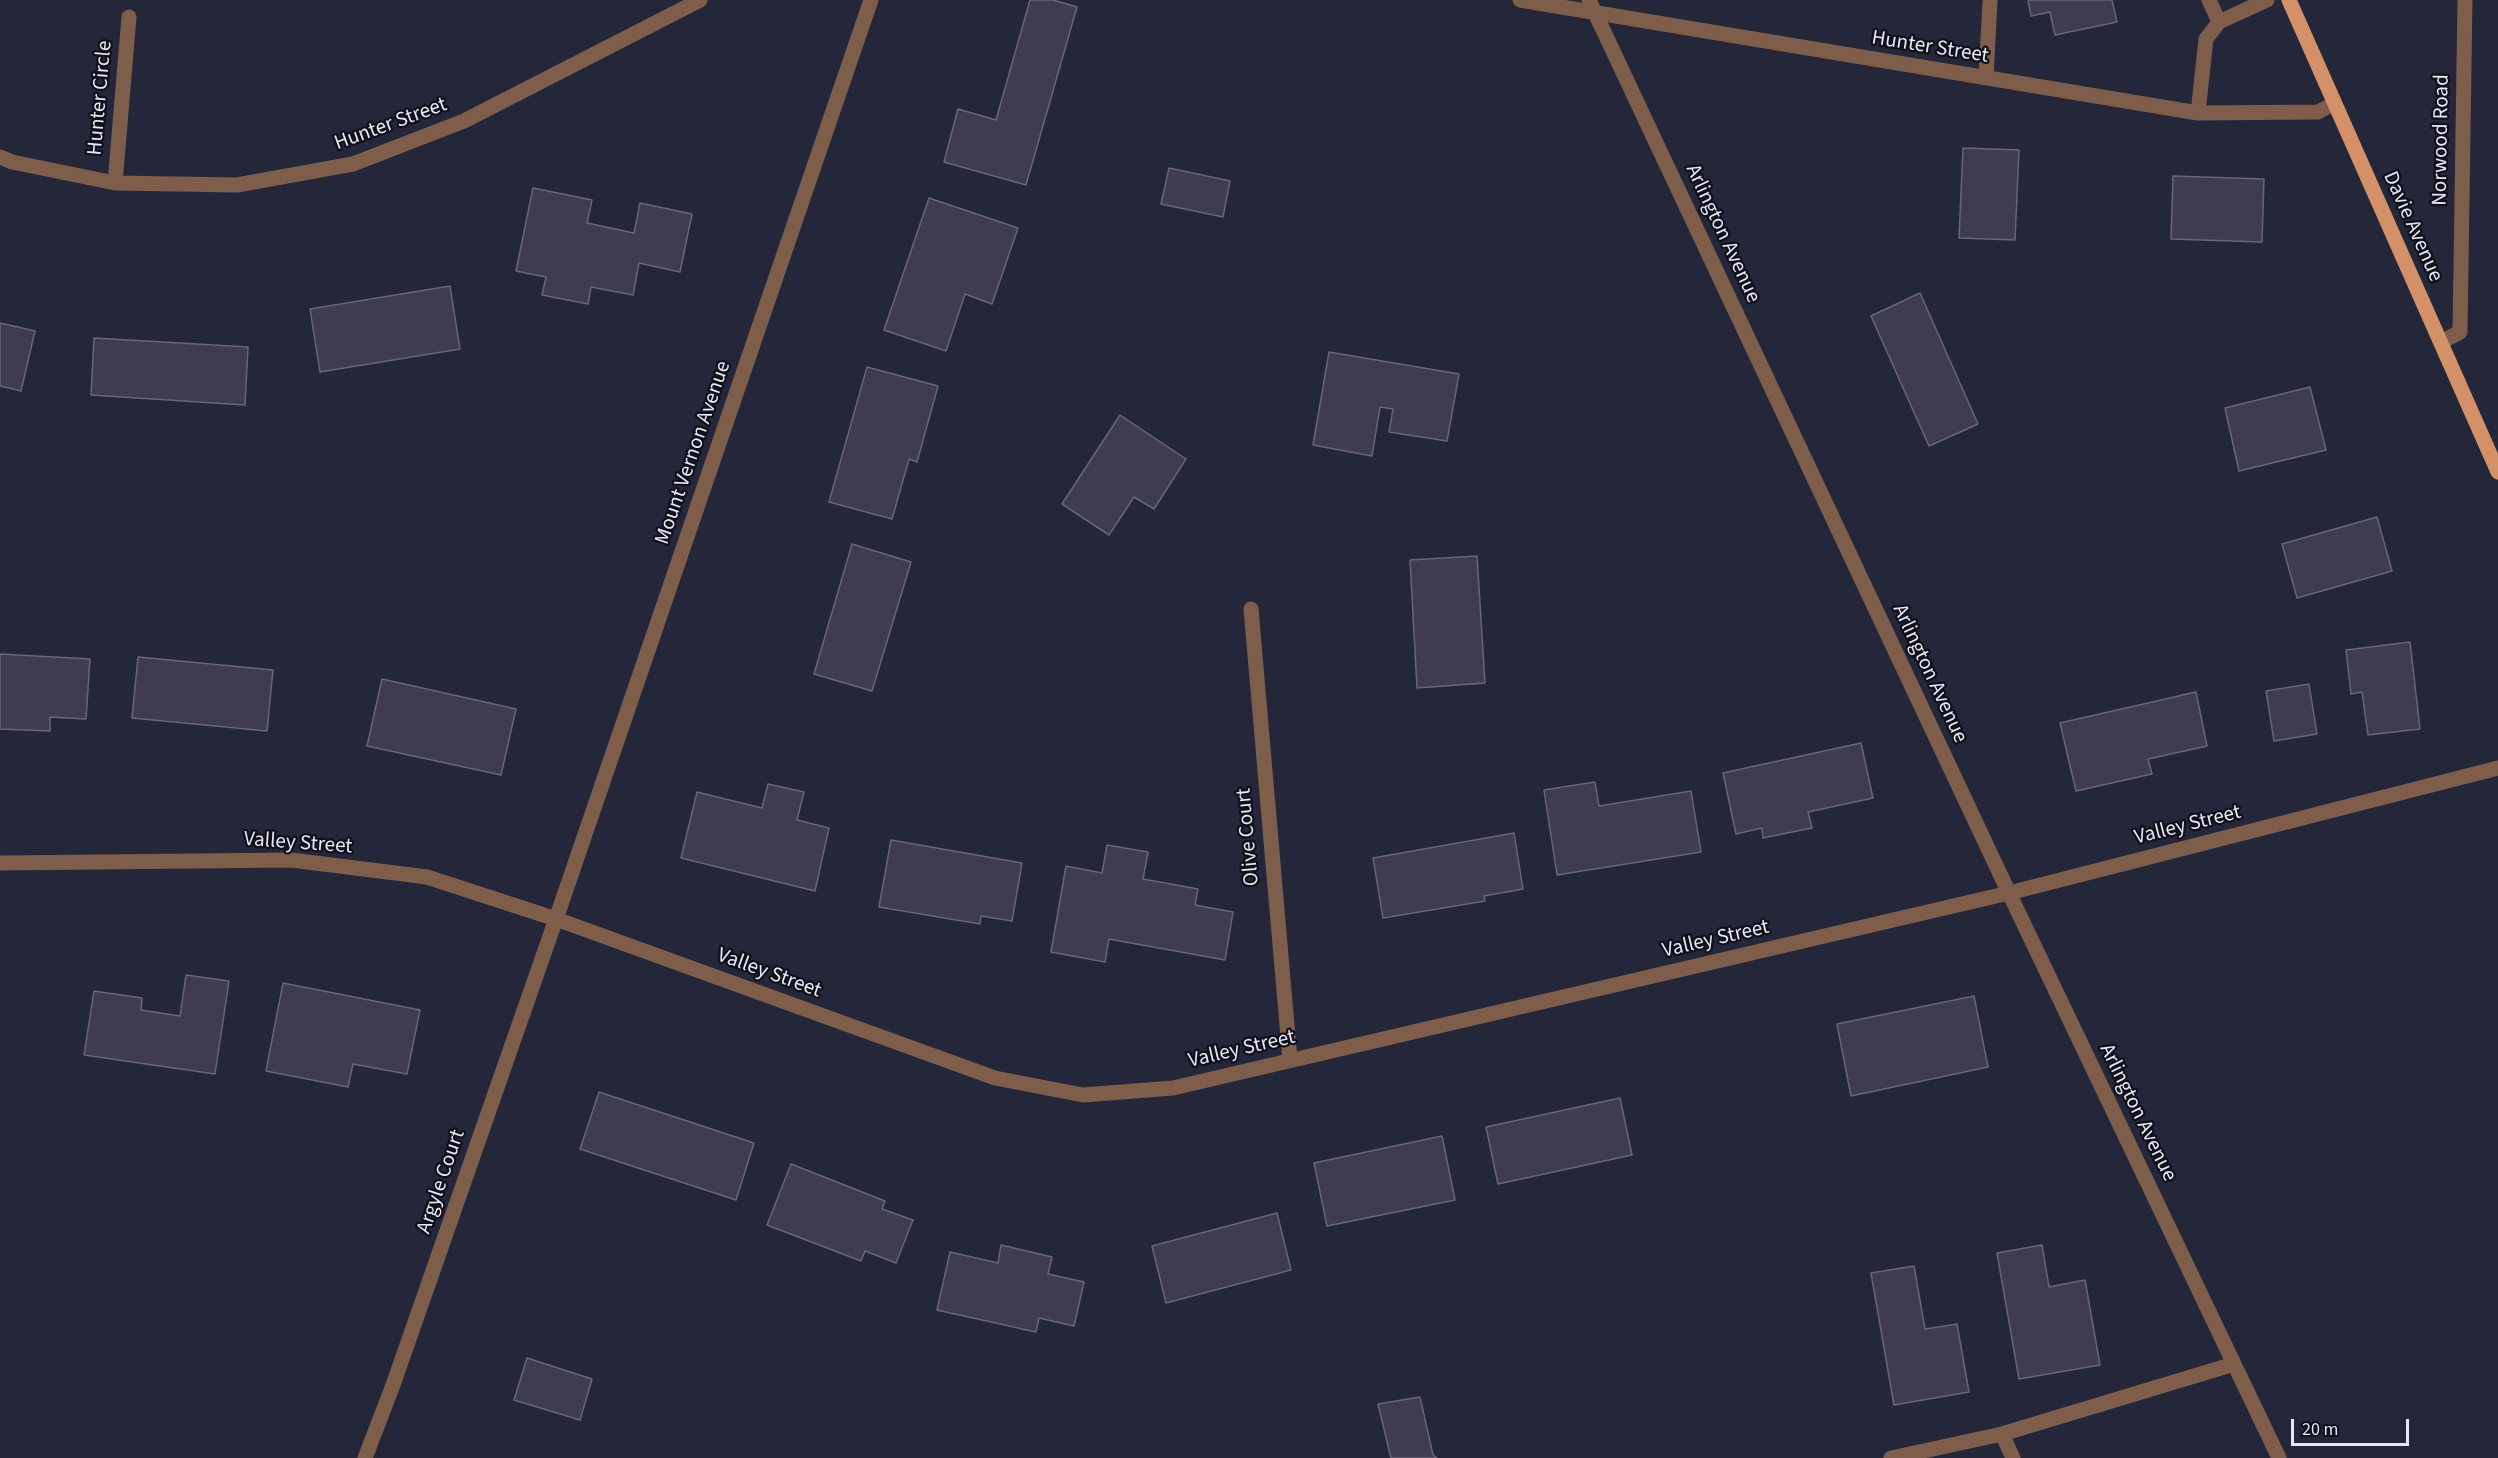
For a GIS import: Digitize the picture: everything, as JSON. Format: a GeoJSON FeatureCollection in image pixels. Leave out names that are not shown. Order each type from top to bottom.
{"type":"FeatureCollection","features":[{"type":"Feature","properties":{"kind":"main road","name":"Davie Avenue"},"geometry":{"type":"LineString","coordinates":[[2289,0],[2333,104],[2498,472]]}},
{"type":"Feature","properties":{"kind":"street","name":"Hunter Street"},"geometry":{"type":"LineString","coordinates":[[0,157],[12,162],[115,183],[237,185],[353,164],[464,121],[700,0]]}},
{"type":"Feature","properties":{"kind":"street","name":"Mount Vernon Avenue"},"geometry":{"type":"LineString","coordinates":[[556,919],[872,0]]}},
{"type":"Feature","properties":{"kind":"street","name":"Hunter Street"},"geometry":{"type":"LineString","coordinates":[[1520,0],[1592,7],[1986,78],[2198,113],[2318,112],[2333,104]]}},
{"type":"Feature","properties":{"kind":"street"},"geometry":{"type":"LineString","coordinates":[[1986,78],[1990,0]]}},
{"type":"Feature","properties":{"kind":"street"},"geometry":{"type":"LineString","coordinates":[[2209,0],[2219,22]]}},
{"type":"Feature","properties":{"kind":"street"},"geometry":{"type":"LineString","coordinates":[[2198,113],[2206,39],[2219,22],[2267,0]]}},
{"type":"Feature","properties":{"kind":"street","name":"Norwood Road"},"geometry":{"type":"LineString","coordinates":[[2441,342],[2460,332],[2465,0]]}},
{"type":"Feature","properties":{"kind":"street","name":"Arlington Avenue"},"geometry":{"type":"LineString","coordinates":[[1592,7],[2009,893],[2279,1458]]}},
{"type":"Feature","properties":{"kind":"street","name":"Hunter Circle"},"geometry":{"type":"LineString","coordinates":[[115,183],[129,17]]}},
{"type":"Feature","properties":{"kind":"street","name":"Olive Court"},"geometry":{"type":"LineString","coordinates":[[1251,609],[1290,1060]]}},
{"type":"Feature","properties":{"kind":"street","name":"Valley Street"},"geometry":{"type":"LineString","coordinates":[[0,863],[291,860],[427,877],[556,919],[995,1078],[1083,1095],[1173,1088],[2009,893],[2498,768]]}},
{"type":"Feature","properties":{"kind":"street","name":"Argyle Court"},"geometry":{"type":"LineString","coordinates":[[365,1458],[393,1385],[556,919]]}},
{"type":"Feature","properties":{"kind":"street"},"geometry":{"type":"LineString","coordinates":[[1891,1458],[2002,1434],[2234,1364]]}},
{"type":"Feature","properties":{"kind":"street"},"geometry":{"type":"LineString","coordinates":[[2002,1434],[2013,1458]]}},
{"type":"Feature","properties":{"kind":"building"},"geometry":{"type":"Polygon","coordinates":[[[1030,0],[1053,0],[1077,7],[1026,185],[944,162],[958,109],[996,120],[1030,0]]]}},
{"type":"Feature","properties":{"kind":"building"},"geometry":{"type":"Polygon","coordinates":[[[2028,0],[2112,0],[2117,22],[2055,35],[2050,12],[2031,16],[2028,0]]]}},
{"type":"Feature","properties":{"kind":"building"},"geometry":{"type":"Polygon","coordinates":[[[1963,148],[2019,150],[2015,240],[1959,238],[1963,148]]]}},
{"type":"Feature","properties":{"kind":"building"},"geometry":{"type":"Polygon","coordinates":[[[1169,168],[1230,181],[1223,217],[1161,204],[1169,168]]]}},
{"type":"Feature","properties":{"kind":"building"},"geometry":{"type":"Polygon","coordinates":[[[2173,176],[2264,179],[2262,242],[2171,239],[2173,176]]]}},
{"type":"Feature","properties":{"kind":"building"},"geometry":{"type":"Polygon","coordinates":[[[533,188],[592,200],[587,223],[634,233],[640,203],[692,214],[680,272],[639,263],[633,295],[591,287],[588,304],[542,295],[546,277],[516,271],[533,188]]]}},
{"type":"Feature","properties":{"kind":"building"},"geometry":{"type":"Polygon","coordinates":[[[929,198],[1018,228],[992,304],[965,294],[946,351],[884,330],[929,198]]]}},
{"type":"Feature","properties":{"kind":"building"},"geometry":{"type":"Polygon","coordinates":[[[450,286],[460,349],[320,372],[310,309],[450,286]]]}},
{"type":"Feature","properties":{"kind":"building"},"geometry":{"type":"Polygon","coordinates":[[[1920,293],[1978,424],[1929,446],[1871,316],[1920,293]]]}},
{"type":"Feature","properties":{"kind":"building"},"geometry":{"type":"Polygon","coordinates":[[[0,323],[35,331],[21,391],[0,386],[0,323]]]}},
{"type":"Feature","properties":{"kind":"building"},"geometry":{"type":"Polygon","coordinates":[[[94,338],[248,347],[245,405],[91,395],[94,338]]]}},
{"type":"Feature","properties":{"kind":"building"},"geometry":{"type":"Polygon","coordinates":[[[1329,352],[1459,374],[1447,441],[1389,432],[1393,409],[1380,407],[1372,456],[1313,445],[1329,352]]]}},
{"type":"Feature","properties":{"kind":"building"},"geometry":{"type":"Polygon","coordinates":[[[867,367],[938,386],[917,462],[909,459],[892,519],[829,502],[867,367]]]}},
{"type":"Feature","properties":{"kind":"building"},"geometry":{"type":"Polygon","coordinates":[[[2310,387],[2326,450],[2239,471],[2225,408],[2310,387]]]}},
{"type":"Feature","properties":{"kind":"building"},"geometry":{"type":"Polygon","coordinates":[[[1120,415],[1186,459],[1154,509],[1134,497],[1109,535],[1062,504],[1120,415]]]}},
{"type":"Feature","properties":{"kind":"building"},"geometry":{"type":"Polygon","coordinates":[[[2377,517],[2392,571],[2297,598],[2282,544],[2377,517]]]}},
{"type":"Feature","properties":{"kind":"building"},"geometry":{"type":"Polygon","coordinates":[[[852,544],[911,562],[872,691],[814,674],[852,544]]]}},
{"type":"Feature","properties":{"kind":"building"},"geometry":{"type":"Polygon","coordinates":[[[1477,556],[1485,683],[1417,688],[1410,560],[1477,556]]]}},
{"type":"Feature","properties":{"kind":"building"},"geometry":{"type":"Polygon","coordinates":[[[2410,642],[2420,729],[2368,735],[2362,692],[2351,694],[2346,650],[2410,642]]]}},
{"type":"Feature","properties":{"kind":"building"},"geometry":{"type":"Polygon","coordinates":[[[0,654],[90,659],[86,719],[50,717],[50,731],[0,729],[0,654]]]}},
{"type":"Feature","properties":{"kind":"building"},"geometry":{"type":"Polygon","coordinates":[[[138,657],[273,670],[267,731],[132,718],[138,657]]]}},
{"type":"Feature","properties":{"kind":"building"},"geometry":{"type":"Polygon","coordinates":[[[382,679],[516,709],[501,775],[367,746],[382,679]]]}},
{"type":"Feature","properties":{"kind":"building"},"geometry":{"type":"Polygon","coordinates":[[[2309,684],[2317,734],[2274,741],[2266,691],[2309,684]]]}},
{"type":"Feature","properties":{"kind":"building"},"geometry":{"type":"Polygon","coordinates":[[[2196,692],[2207,746],[2148,759],[2152,774],[2076,791],[2060,723],[2196,692]]]}},
{"type":"Feature","properties":{"kind":"building"},"geometry":{"type":"Polygon","coordinates":[[[1861,743],[1873,798],[1808,812],[1812,828],[1763,838],[1762,828],[1736,834],[1723,773],[1861,743]]]}},
{"type":"Feature","properties":{"kind":"building"},"geometry":{"type":"Polygon","coordinates":[[[1595,782],[1599,806],[1691,791],[1701,852],[1557,875],[1544,790],[1595,782]]]}},
{"type":"Feature","properties":{"kind":"building"},"geometry":{"type":"Polygon","coordinates":[[[768,784],[804,792],[797,820],[829,828],[815,891],[681,858],[697,792],[762,808],[768,784]]]}},
{"type":"Feature","properties":{"kind":"building"},"geometry":{"type":"Polygon","coordinates":[[[1514,833],[1523,889],[1484,896],[1485,901],[1383,918],[1373,858],[1514,833]]]}},
{"type":"Feature","properties":{"kind":"building"},"geometry":{"type":"Polygon","coordinates":[[[891,840],[1022,863],[1012,921],[981,916],[980,924],[879,907],[891,840]]]}},
{"type":"Feature","properties":{"kind":"building"},"geometry":{"type":"Polygon","coordinates":[[[1107,845],[1148,852],[1143,879],[1198,889],[1195,905],[1233,912],[1225,960],[1109,939],[1105,962],[1051,952],[1066,866],[1102,873],[1107,845]]]}},
{"type":"Feature","properties":{"kind":"building"},"geometry":{"type":"Polygon","coordinates":[[[186,975],[229,981],[215,1074],[84,1055],[94,991],[142,998],[141,1010],[180,1016],[186,975]]]}},
{"type":"Feature","properties":{"kind":"building"},"geometry":{"type":"Polygon","coordinates":[[[283,983],[420,1010],[407,1074],[353,1064],[348,1087],[266,1071],[283,983]]]}},
{"type":"Feature","properties":{"kind":"building"},"geometry":{"type":"Polygon","coordinates":[[[1974,996],[1988,1067],[1851,1096],[1837,1024],[1974,996]]]}},
{"type":"Feature","properties":{"kind":"building"},"geometry":{"type":"Polygon","coordinates":[[[599,1092],[754,1143],[736,1200],[580,1149],[599,1092]]]}},
{"type":"Feature","properties":{"kind":"building"},"geometry":{"type":"Polygon","coordinates":[[[1620,1098],[1632,1155],[1498,1184],[1486,1127],[1620,1098]]]}},
{"type":"Feature","properties":{"kind":"building"},"geometry":{"type":"Polygon","coordinates":[[[1442,1136],[1455,1200],[1327,1226],[1314,1163],[1442,1136]]]}},
{"type":"Feature","properties":{"kind":"building"},"geometry":{"type":"Polygon","coordinates":[[[791,1164],[885,1201],[882,1209],[913,1220],[896,1263],[865,1251],[861,1261],[767,1225],[791,1164]]]}},
{"type":"Feature","properties":{"kind":"building"},"geometry":{"type":"Polygon","coordinates":[[[1277,1213],[1291,1270],[1166,1303],[1152,1246],[1277,1213]]]}},
{"type":"Feature","properties":{"kind":"building"},"geometry":{"type":"Polygon","coordinates":[[[1001,1245],[1052,1257],[1048,1274],[1084,1282],[1074,1326],[1039,1318],[1036,1332],[937,1310],[950,1252],[998,1263],[1001,1245]]]}},
{"type":"Feature","properties":{"kind":"building"},"geometry":{"type":"Polygon","coordinates":[[[2042,1245],[2049,1287],[2085,1280],[2100,1365],[2019,1379],[1997,1253],[2042,1245]]]}},
{"type":"Feature","properties":{"kind":"building"},"geometry":{"type":"Polygon","coordinates":[[[1914,1266],[1925,1329],[1957,1324],[1969,1392],[1894,1405],[1871,1273],[1914,1266]]]}},
{"type":"Feature","properties":{"kind":"building"},"geometry":{"type":"Polygon","coordinates":[[[527,1358],[592,1379],[580,1420],[514,1400],[527,1358]]]}},
{"type":"Feature","properties":{"kind":"building"},"geometry":{"type":"Polygon","coordinates":[[[1420,1397],[1433,1455],[1437,1458],[1391,1458],[1378,1404],[1420,1397]]]}}]}
